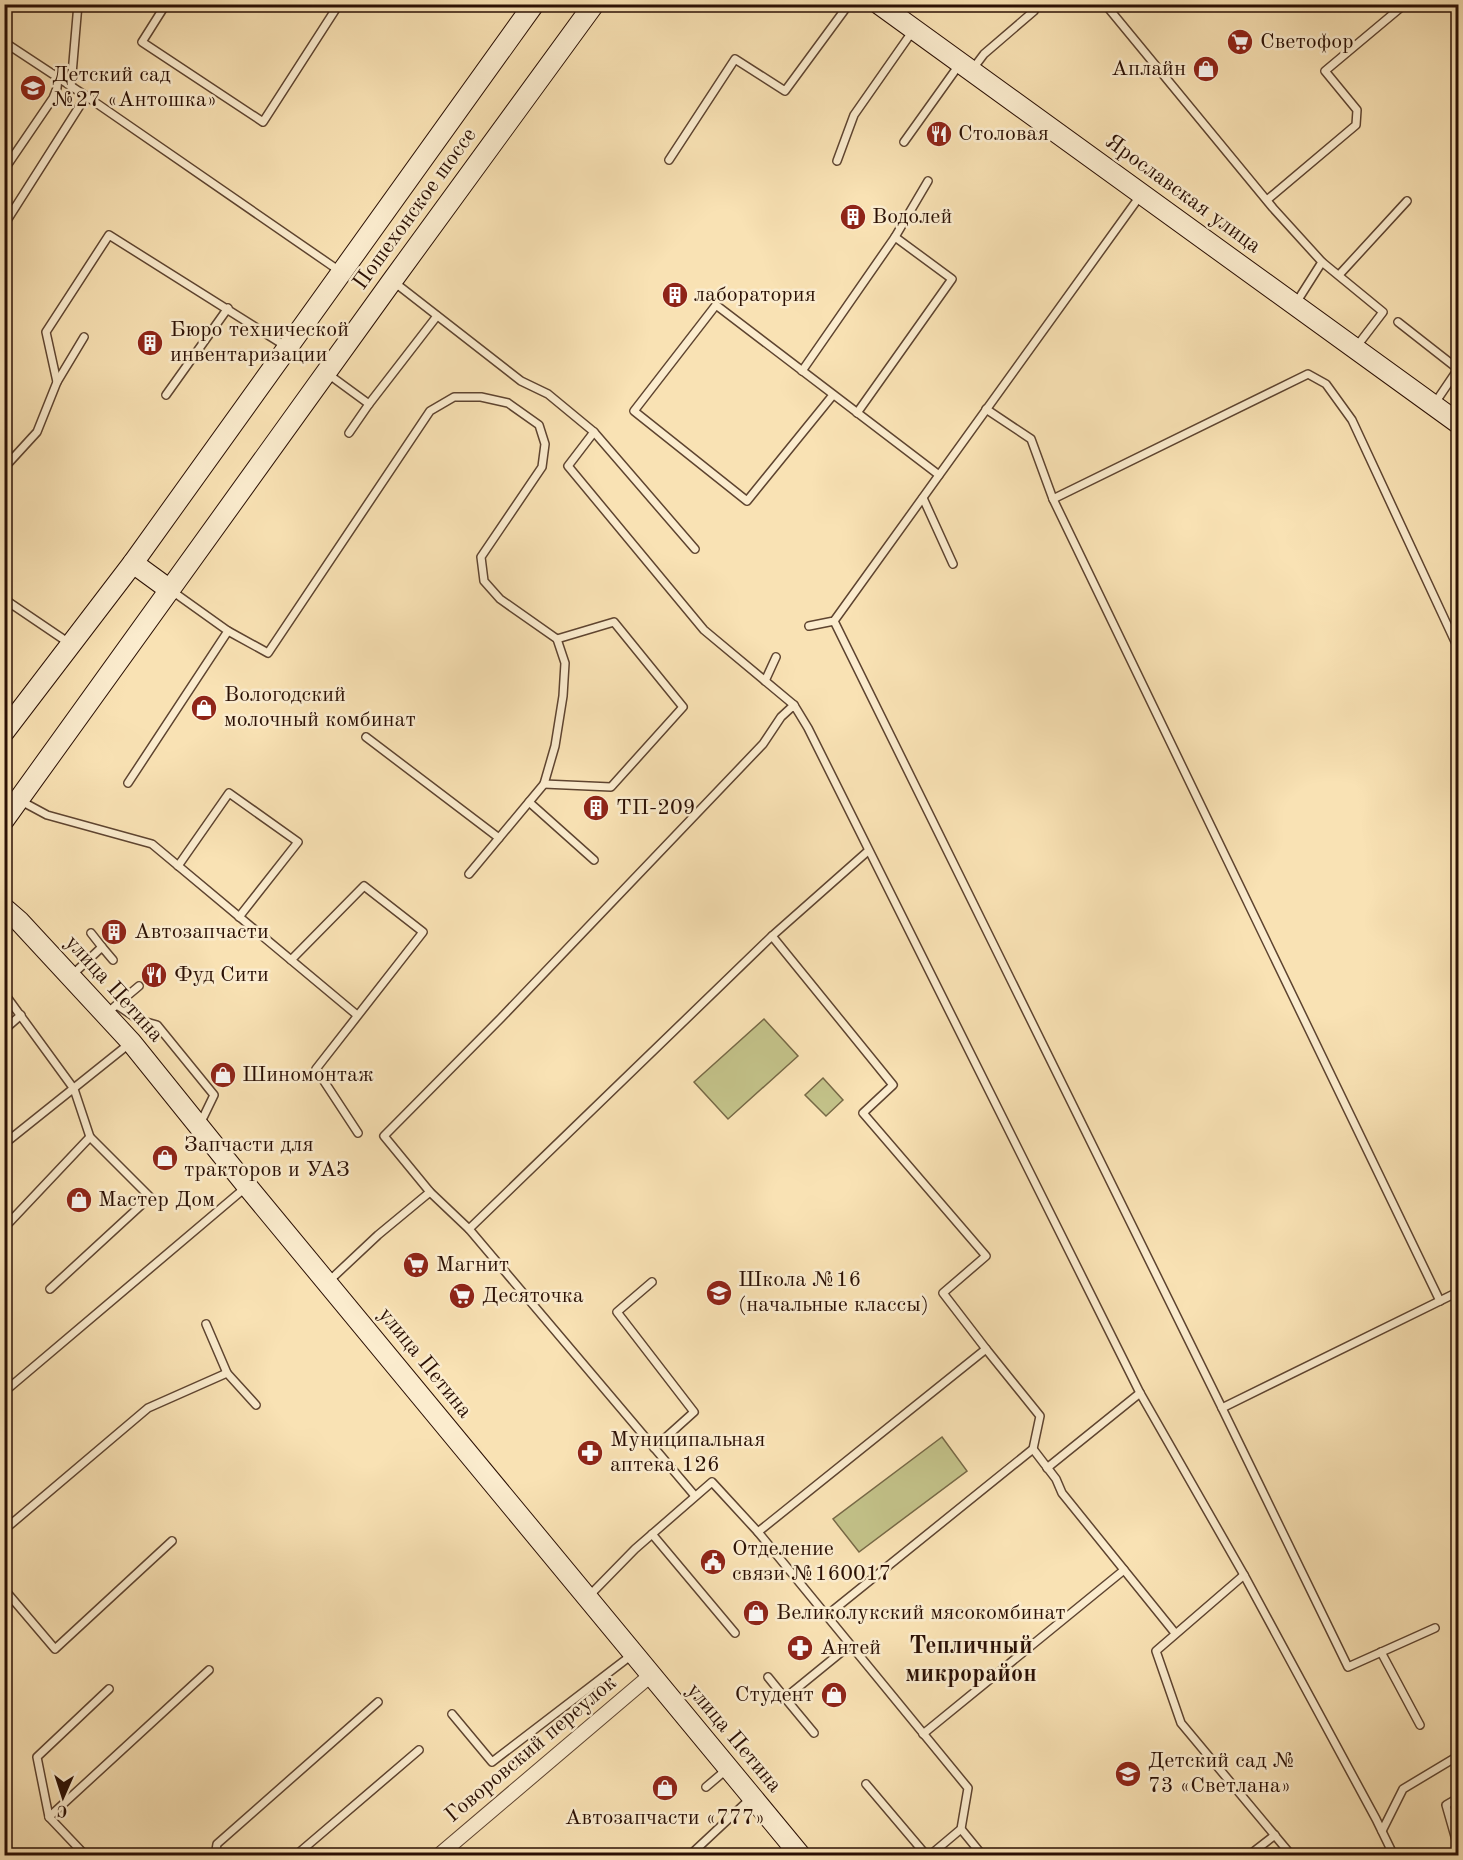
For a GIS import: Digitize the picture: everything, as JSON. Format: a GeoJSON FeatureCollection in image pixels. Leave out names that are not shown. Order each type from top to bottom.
{"type":"FeatureCollection","features":[{"type":"Feature","properties":{"kind":"street","name":"Пошехонское шоссе"},"geometry":{"type":"LineString","coordinates":[[4,732],[133,563],[343,274],[534,4]]}},
{"type":"Feature","properties":{"kind":"street","name":"Пошехонское шоссе"},"geometry":{"type":"LineString","coordinates":[[4,820],[392,280],[594,4]]}},
{"type":"Feature","properties":{"kind":"street","name":"Ярославская улица"},"geometry":{"type":"LineString","coordinates":[[879,4],[1458,423]]}},
{"type":"Feature","properties":{"kind":"street"},"geometry":{"type":"LineString","coordinates":[[133,563],[170,590]]}},
{"type":"Feature","properties":{"kind":"street","name":"улица Петина"},"geometry":{"type":"LineString","coordinates":[[4,909],[19,921],[71,976],[111,1009],[131,1042],[199,1127],[801,1856]]}},
{"type":"Feature","properties":{"kind":"street","name":"Говоровский переулок"},"geometry":{"type":"LineString","coordinates":[[438,1856],[651,1675]]}},
{"type":"Feature","properties":{"kind":"lane"},"geometry":{"type":"LineString","coordinates":[[71,86],[78,4]]}},
{"type":"Feature","properties":{"kind":"lane"},"geometry":{"type":"LineString","coordinates":[[166,4],[142,42],[263,122],[339,4]]}},
{"type":"Feature","properties":{"kind":"lane"},"geometry":{"type":"LineString","coordinates":[[669,160],[735,59],[786,91],[849,4]]}},
{"type":"Feature","properties":{"kind":"lane"},"geometry":{"type":"LineString","coordinates":[[904,142],[966,67],[1034,11],[1038,4]]}},
{"type":"Feature","properties":{"kind":"lane"},"geometry":{"type":"LineString","coordinates":[[1105,4],[1267,200],[1322,262],[1383,312],[1355,348]]}},
{"type":"Feature","properties":{"kind":"lane"},"geometry":{"type":"LineString","coordinates":[[1267,200],[1356,125],[1357,110],[1325,71],[1405,4]]}},
{"type":"Feature","properties":{"kind":"lane"},"geometry":{"type":"LineString","coordinates":[[837,161],[854,115],[913,30]]}},
{"type":"Feature","properties":{"kind":"lane"},"geometry":{"type":"LineString","coordinates":[[4,42],[343,274]]}},
{"type":"Feature","properties":{"kind":"lane"},"geometry":{"type":"LineString","coordinates":[[4,170],[53,98],[58,78]]}},
{"type":"Feature","properties":{"kind":"lane"},"geometry":{"type":"LineString","coordinates":[[4,225],[86,96]]}},
{"type":"Feature","properties":{"kind":"lane"},"geometry":{"type":"LineString","coordinates":[[802,371],[895,237],[928,181]]}},
{"type":"Feature","properties":{"kind":"lane"},"geometry":{"type":"LineString","coordinates":[[809,626],[834,621],[1142,194]]}},
{"type":"Feature","properties":{"kind":"lane"},"geometry":{"type":"LineString","coordinates":[[1339,276],[1407,201]]}},
{"type":"Feature","properties":{"kind":"lane"},"geometry":{"type":"LineString","coordinates":[[57,382],[46,332],[109,235],[289,348]]}},
{"type":"Feature","properties":{"kind":"lane"},"geometry":{"type":"LineString","coordinates":[[857,413],[952,279],[895,237]]}},
{"type":"Feature","properties":{"kind":"lane"},"geometry":{"type":"LineString","coordinates":[[1295,305],[1322,262]]}},
{"type":"Feature","properties":{"kind":"lane"},"geometry":{"type":"LineString","coordinates":[[392,280],[521,381],[548,394],[594,432],[695,549]]}},
{"type":"Feature","properties":{"kind":"lane"},"geometry":{"type":"LineString","coordinates":[[833,394],[747,501],[633,411],[716,305],[833,394],[939,476]]}},
{"type":"Feature","properties":{"kind":"lane"},"geometry":{"type":"LineString","coordinates":[[166,395],[228,308]]}},
{"type":"Feature","properties":{"kind":"lane"},"geometry":{"type":"LineString","coordinates":[[349,433],[437,316]]}},
{"type":"Feature","properties":{"kind":"lane"},"geometry":{"type":"LineString","coordinates":[[1398,322],[1458,369],[1433,405]]}},
{"type":"Feature","properties":{"kind":"lane"},"geometry":{"type":"LineString","coordinates":[[4,468],[37,432],[57,382],[84,337]]}},
{"type":"Feature","properties":{"kind":"lane"},"geometry":{"type":"LineString","coordinates":[[326,373],[369,404]]}},
{"type":"Feature","properties":{"kind":"lane"},"geometry":{"type":"LineString","coordinates":[[1053,499],[1308,374],[1326,384],[1352,420],[1458,648]]}},
{"type":"Feature","properties":{"kind":"lane"},"geometry":{"type":"LineString","coordinates":[[170,590],[228,631],[268,653],[430,411],[454,397],[481,397],[508,403],[539,425],[545,444],[542,467],[481,556],[484,580],[500,599],[556,639],[565,663],[563,696],[555,746],[544,784],[469,874]]}},
{"type":"Feature","properties":{"kind":"lane"},"geometry":{"type":"LineString","coordinates":[[986,409],[1031,439],[1053,499],[1440,1301]]}},
{"type":"Feature","properties":{"kind":"lane"},"geometry":{"type":"LineString","coordinates":[[594,432],[568,466],[704,630],[794,705],[808,728],[1140,1393],[1244,1575],[1394,1856]]}},
{"type":"Feature","properties":{"kind":"lane"},"geometry":{"type":"LineString","coordinates":[[923,498],[953,564]]}},
{"type":"Feature","properties":{"kind":"lane"},"geometry":{"type":"LineString","coordinates":[[4,599],[71,644]]}},
{"type":"Feature","properties":{"kind":"lane"},"geometry":{"type":"LineString","coordinates":[[834,621],[1348,1667],[1435,1628]]}},
{"type":"Feature","properties":{"kind":"lane"},"geometry":{"type":"LineString","coordinates":[[544,784],[611,788],[683,707],[614,622],[556,639]]}},
{"type":"Feature","properties":{"kind":"lane"},"geometry":{"type":"LineString","coordinates":[[128,783],[228,631]]}},
{"type":"Feature","properties":{"kind":"lane"},"geometry":{"type":"LineString","coordinates":[[765,681],[776,657]]}},
{"type":"Feature","properties":{"kind":"lane"},"geometry":{"type":"LineString","coordinates":[[695,1496],[469,1229],[430,1192],[384,1136],[501,1018],[763,744],[782,717],[794,705]]}},
{"type":"Feature","properties":{"kind":"lane"},"geometry":{"type":"LineString","coordinates":[[366,736],[499,838]]}},
{"type":"Feature","properties":{"kind":"lane"},"geometry":{"type":"LineString","coordinates":[[178,866],[229,793],[298,842],[239,917]]}},
{"type":"Feature","properties":{"kind":"lane"},"geometry":{"type":"LineString","coordinates":[[20,800],[47,815],[152,844],[357,1015]]}},
{"type":"Feature","properties":{"kind":"lane"},"geometry":{"type":"LineString","coordinates":[[529,802],[594,860]]}},
{"type":"Feature","properties":{"kind":"lane"},"geometry":{"type":"LineString","coordinates":[[469,1229],[772,936],[868,851]]}},
{"type":"Feature","properties":{"kind":"lane"},"geometry":{"type":"LineString","coordinates":[[291,960],[364,886],[423,932],[316,1069],[358,1133]]}},
{"type":"Feature","properties":{"kind":"lane"},"geometry":{"type":"LineString","coordinates":[[90,933],[113,960]]}},
{"type":"Feature","properties":{"kind":"lane"},"geometry":{"type":"LineString","coordinates":[[772,936],[892,1085],[863,1113],[986,1256],[943,1293],[1040,1416],[1033,1449],[826,1616]]}},
{"type":"Feature","properties":{"kind":"lane"},"geometry":{"type":"LineString","coordinates":[[71,976],[102,947]]}},
{"type":"Feature","properties":{"kind":"lane"},"geometry":{"type":"LineString","coordinates":[[139,986],[111,1009],[157,1025],[214,1095],[199,1127]]}},
{"type":"Feature","properties":{"kind":"lane"},"geometry":{"type":"LineString","coordinates":[[4,993],[74,1089],[90,1137],[150,1197],[50,1289]]}},
{"type":"Feature","properties":{"kind":"lane"},"geometry":{"type":"LineString","coordinates":[[4,1030],[21,1015]]}},
{"type":"Feature","properties":{"kind":"lane"},"geometry":{"type":"LineString","coordinates":[[4,1144],[131,1042]]}},
{"type":"Feature","properties":{"kind":"lane"},"geometry":{"type":"LineString","coordinates":[[4,1228],[90,1137]]}},
{"type":"Feature","properties":{"kind":"lane"},"geometry":{"type":"LineString","coordinates":[[4,1392],[248,1186]]}},
{"type":"Feature","properties":{"kind":"lane"},"geometry":{"type":"LineString","coordinates":[[328,1282],[378,1235],[430,1192]]}},
{"type":"Feature","properties":{"kind":"lane"},"geometry":{"type":"LineString","coordinates":[[651,1282],[616,1312],[694,1413],[654,1448]]}},
{"type":"Feature","properties":{"kind":"lane"},"geometry":{"type":"LineString","coordinates":[[1222,1408],[1458,1292]]}},
{"type":"Feature","properties":{"kind":"lane"},"geometry":{"type":"LineString","coordinates":[[206,1323],[227,1373],[256,1405]]}},
{"type":"Feature","properties":{"kind":"lane"},"geometry":{"type":"LineString","coordinates":[[758,1532],[986,1349]]}},
{"type":"Feature","properties":{"kind":"lane"},"geometry":{"type":"LineString","coordinates":[[4,1530],[148,1408],[227,1373]]}},
{"type":"Feature","properties":{"kind":"lane"},"geometry":{"type":"LineString","coordinates":[[1047,1468],[1140,1393]]}},
{"type":"Feature","properties":{"kind":"lane"},"geometry":{"type":"LineString","coordinates":[[1033,1449],[1056,1479],[1062,1493],[1175,1633]]}},
{"type":"Feature","properties":{"kind":"lane"},"geometry":{"type":"LineString","coordinates":[[587,1598],[652,1534],[712,1482],[758,1532],[968,1788],[962,1829],[928,1856],[866,1784]]}},
{"type":"Feature","properties":{"kind":"lane"},"geometry":{"type":"LineString","coordinates":[[652,1534],[735,1633]]}},
{"type":"Feature","properties":{"kind":"lane"},"geometry":{"type":"LineString","coordinates":[[4,1589],[56,1649],[172,1541]]}},
{"type":"Feature","properties":{"kind":"lane"},"geometry":{"type":"LineString","coordinates":[[923,1734],[1124,1570]]}},
{"type":"Feature","properties":{"kind":"lane"},"geometry":{"type":"LineString","coordinates":[[1244,1575],[1156,1651],[1181,1723],[1292,1856]]}},
{"type":"Feature","properties":{"kind":"lane"},"geometry":{"type":"LineString","coordinates":[[785,1698],[850,1645]]}},
{"type":"Feature","properties":{"kind":"lane"},"geometry":{"type":"LineString","coordinates":[[1381,1652],[1420,1725]]}},
{"type":"Feature","properties":{"kind":"lane"},"geometry":{"type":"LineString","coordinates":[[452,1714],[492,1762],[633,1654]]}},
{"type":"Feature","properties":{"kind":"lane"},"geometry":{"type":"LineString","coordinates":[[49,1817],[209,1670]]}},
{"type":"Feature","properties":{"kind":"lane"},"geometry":{"type":"LineString","coordinates":[[768,1677],[814,1733]]}},
{"type":"Feature","properties":{"kind":"lane"},"geometry":{"type":"LineString","coordinates":[[86,1856],[49,1817],[37,1757],[109,1689]]}},
{"type":"Feature","properties":{"kind":"lane"},"geometry":{"type":"LineString","coordinates":[[215,1856],[217,1844],[378,1702]]}},
{"type":"Feature","properties":{"kind":"lane"},"geometry":{"type":"LineString","coordinates":[[296,1856],[419,1750]]}},
{"type":"Feature","properties":{"kind":"lane"},"geometry":{"type":"LineString","coordinates":[[1382,1831],[1403,1789],[1458,1756]]}},
{"type":"Feature","properties":{"kind":"lane"},"geometry":{"type":"LineString","coordinates":[[706,1787],[728,1768]]}},
{"type":"Feature","properties":{"kind":"lane"},"geometry":{"type":"LineString","coordinates":[[689,1856],[752,1798]]}},
{"type":"Feature","properties":{"kind":"lane"},"geometry":{"type":"LineString","coordinates":[[1458,1798],[1446,1805],[1458,1847]]}},
{"type":"Feature","properties":{"kind":"lane"},"geometry":{"type":"LineString","coordinates":[[962,1829],[983,1856]]}},
{"type":"Feature","properties":{"kind":"lane"},"geometry":{"type":"LineString","coordinates":[[1248,1856],[1275,1835]]}},
{"type":"Feature","properties":{"kind":"shaded area"},"geometry":{"type":"Polygon","coordinates":[[[764,1019],[798,1056],[728,1119],[694,1082],[764,1019]]]}},
{"type":"Feature","properties":{"kind":"shaded area"},"geometry":{"type":"Polygon","coordinates":[[[823,1078],[843,1100],[826,1116],[805,1095],[823,1078]]]}},
{"type":"Feature","properties":{"kind":"shaded area"},"geometry":{"type":"Polygon","coordinates":[[[942,1437],[967,1471],[859,1552],[833,1519],[942,1437]]]}},
{"type":"Feature","properties":{"kind":"place","name":"Светофор"},"geometry":{"type":"Point","coordinates":[1240,42]}},
{"type":"Feature","properties":{"kind":"place","name":"Аплайн"},"geometry":{"type":"Point","coordinates":[1206,69]}},
{"type":"Feature","properties":{"kind":"place","name":"Детский сад №27 «Антошка»"},"geometry":{"type":"Point","coordinates":[33,88]}},
{"type":"Feature","properties":{"kind":"place","name":"Столовая"},"geometry":{"type":"Point","coordinates":[939,134]}},
{"type":"Feature","properties":{"kind":"place","name":"Водолей"},"geometry":{"type":"Point","coordinates":[853,217]}},
{"type":"Feature","properties":{"kind":"place","name":"лаборатория"},"geometry":{"type":"Point","coordinates":[675,295]}},
{"type":"Feature","properties":{"kind":"place","name":"Бюро технической инвентаризации"},"geometry":{"type":"Point","coordinates":[150,343]}},
{"type":"Feature","properties":{"kind":"place","name":"Вологодский молочный комбинат"},"geometry":{"type":"Point","coordinates":[204,708]}},
{"type":"Feature","properties":{"kind":"place","name":"ТП-209"},"geometry":{"type":"Point","coordinates":[596,808]}},
{"type":"Feature","properties":{"kind":"place","name":"Автозапчасти"},"geometry":{"type":"Point","coordinates":[114,932]}},
{"type":"Feature","properties":{"kind":"place","name":"Фуд Сити"},"geometry":{"type":"Point","coordinates":[154,975]}},
{"type":"Feature","properties":{"kind":"place","name":"Шиномонтаж"},"geometry":{"type":"Point","coordinates":[223,1075]}},
{"type":"Feature","properties":{"kind":"place","name":"Запчасти для тракторов и УАЗ"},"geometry":{"type":"Point","coordinates":[165,1158]}},
{"type":"Feature","properties":{"kind":"place","name":"Мастер Дом"},"geometry":{"type":"Point","coordinates":[79,1200]}},
{"type":"Feature","properties":{"kind":"place","name":"Магнит"},"geometry":{"type":"Point","coordinates":[416,1265]}},
{"type":"Feature","properties":{"kind":"place","name":"Школа №16 (начальные классы)"},"geometry":{"type":"Point","coordinates":[719,1293]}},
{"type":"Feature","properties":{"kind":"place","name":"Десяточка"},"geometry":{"type":"Point","coordinates":[462,1296]}},
{"type":"Feature","properties":{"kind":"place","name":"Муниципальная аптека 126"},"geometry":{"type":"Point","coordinates":[590,1453]}},
{"type":"Feature","properties":{"kind":"place","name":"Отделение связи №160017"},"geometry":{"type":"Point","coordinates":[713,1562]}},
{"type":"Feature","properties":{"kind":"place","name":"Великолукский мясокомбинат"},"geometry":{"type":"Point","coordinates":[756,1613]}},
{"type":"Feature","properties":{"kind":"place","name":"Антей"},"geometry":{"type":"Point","coordinates":[800,1648]}},
{"type":"Feature","properties":{"kind":"place","name":"Студент"},"geometry":{"type":"Point","coordinates":[834,1695]}},
{"type":"Feature","properties":{"kind":"place","name":"Детский сад № 73 «Светлана»"},"geometry":{"type":"Point","coordinates":[1128,1774]}},
{"type":"Feature","properties":{"kind":"place","name":"Автозапчасти «777»"},"geometry":{"type":"Point","coordinates":[665,1788]}},
{"type":"Feature","properties":{"kind":"district","name":"Тепличный микрорайон"},"geometry":{"type":"Point","coordinates":[971,1661]}}]}
